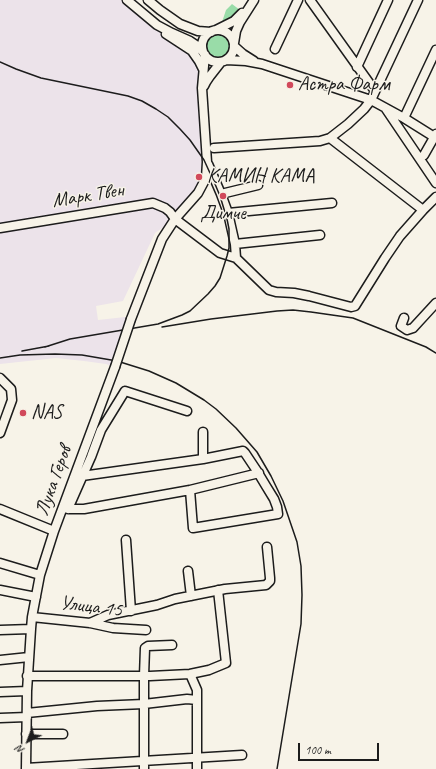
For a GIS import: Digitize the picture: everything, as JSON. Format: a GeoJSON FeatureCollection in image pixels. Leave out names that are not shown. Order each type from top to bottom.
{"type":"FeatureCollection","features":[{"type":"Feature","properties":{"kind":"street"},"geometry":{"type":"LineString","coordinates":[[127,0],[167,35],[192,51],[203,69]]}},
{"type":"Feature","properties":{"kind":"street"},"geometry":{"type":"LineString","coordinates":[[148,0],[180,24],[198,30],[222,31],[226,33],[232,38],[234,45],[245,56],[262,64],[371,100],[385,107],[435,136],[424,155]]}},
{"type":"Feature","properties":{"kind":"street"},"geometry":{"type":"LineString","coordinates":[[275,49],[298,0]]}},
{"type":"Feature","properties":{"kind":"street"},"geometry":{"type":"LineString","coordinates":[[310,0],[375,91]]}},
{"type":"Feature","properties":{"kind":"street"},"geometry":{"type":"LineString","coordinates":[[357,67],[388,0]]}},
{"type":"Feature","properties":{"kind":"street"},"geometry":{"type":"LineString","coordinates":[[214,148],[320,141],[330,138],[348,124],[371,100],[418,0]]}},
{"type":"Feature","properties":{"kind":"street"},"geometry":{"type":"LineString","coordinates":[[204,54],[202,46],[206,35],[234,21],[253,2]]}},
{"type":"Feature","properties":{"kind":"street"},"geometry":{"type":"LineString","coordinates":[[223,61],[232,54],[236,30],[253,2]]}},
{"type":"Feature","properties":{"kind":"street"},"geometry":{"type":"LineString","coordinates":[[157,25],[190,41],[212,61],[262,64]]}},
{"type":"Feature","properties":{"kind":"street"},"geometry":{"type":"LineString","coordinates":[[404,118],[436,50]]}},
{"type":"Feature","properties":{"kind":"street","name":"Лука Геров"},"geometry":{"type":"LineString","coordinates":[[26,769],[27,692],[31,629],[40,575],[54,531],[65,508],[131,319],[162,239],[175,219],[198,193],[206,178],[207,162],[202,97],[204,54]]}},
{"type":"Feature","properties":{"kind":"street","name":"Лука Геров"},"geometry":{"type":"LineString","coordinates":[[202,97],[206,82],[223,61]]}},
{"type":"Feature","properties":{"kind":"street"},"geometry":{"type":"LineString","coordinates":[[385,107],[436,183]]}},
{"type":"Feature","properties":{"kind":"street"},"geometry":{"type":"LineString","coordinates":[[330,138],[423,210]]}},
{"type":"Feature","properties":{"kind":"street"},"geometry":{"type":"LineString","coordinates":[[207,162],[228,213],[235,244],[236,258]]}},
{"type":"Feature","properties":{"kind":"street"},"geometry":{"type":"LineString","coordinates":[[221,194],[258,185]]}},
{"type":"Feature","properties":{"kind":"street"},"geometry":{"type":"LineString","coordinates":[[175,219],[220,253],[236,258],[269,290],[309,296],[351,307],[355,306],[400,236],[436,197]]}},
{"type":"Feature","properties":{"kind":"street","name":"Марк Твен"},"geometry":{"type":"LineString","coordinates":[[0,228],[153,203],[165,208],[175,219]]}},
{"type":"Feature","properties":{"kind":"street"},"geometry":{"type":"LineString","coordinates":[[228,213],[332,203]]}},
{"type":"Feature","properties":{"kind":"street"},"geometry":{"type":"LineString","coordinates":[[235,244],[320,235]]}},
{"type":"Feature","properties":{"kind":"street"},"geometry":{"type":"LineString","coordinates":[[404,318],[401,326],[407,330],[414,328],[436,303]]}},
{"type":"Feature","properties":{"kind":"street"},"geometry":{"type":"LineString","coordinates":[[0,378],[4,380],[11,389],[12,400],[0,433]]}},
{"type":"Feature","properties":{"kind":"street"},"geometry":{"type":"LineString","coordinates":[[187,411],[125,391],[101,430],[91,457],[65,508],[84,509],[190,490],[259,474]]}},
{"type":"Feature","properties":{"kind":"street"},"geometry":{"type":"LineString","coordinates":[[203,432],[203,458]]}},
{"type":"Feature","properties":{"kind":"street"},"geometry":{"type":"LineString","coordinates":[[82,476],[242,451],[245,453],[274,499],[278,514],[193,528],[190,490]]}},
{"type":"Feature","properties":{"kind":"street"},"geometry":{"type":"LineString","coordinates":[[0,509],[54,531]]}},
{"type":"Feature","properties":{"kind":"street"},"geometry":{"type":"LineString","coordinates":[[126,540],[131,611]]}},
{"type":"Feature","properties":{"kind":"street"},"geometry":{"type":"LineString","coordinates":[[90,623],[108,616],[218,590],[266,585],[270,581],[268,547]]}},
{"type":"Feature","properties":{"kind":"street"},"geometry":{"type":"LineString","coordinates":[[0,563],[40,575]]}},
{"type":"Feature","properties":{"kind":"street"},"geometry":{"type":"LineString","coordinates":[[188,571],[192,596]]}},
{"type":"Feature","properties":{"kind":"street"},"geometry":{"type":"LineString","coordinates":[[0,590],[36,597]]}},
{"type":"Feature","properties":{"kind":"street"},"geometry":{"type":"LineString","coordinates":[[28,676],[144,676],[190,674],[209,670],[226,663],[218,590]]}},
{"type":"Feature","properties":{"kind":"street","name":"Улица 15"},"geometry":{"type":"LineString","coordinates":[[32,617],[90,623],[113,628],[146,630]]}},
{"type":"Feature","properties":{"kind":"street"},"geometry":{"type":"LineString","coordinates":[[0,630],[31,629]]}},
{"type":"Feature","properties":{"kind":"street"},"geometry":{"type":"LineString","coordinates":[[144,765],[145,648],[148,646],[172,645]]}},
{"type":"Feature","properties":{"kind":"street"},"geometry":{"type":"LineString","coordinates":[[0,660],[29,657]]}},
{"type":"Feature","properties":{"kind":"street"},"geometry":{"type":"LineString","coordinates":[[190,674],[196,690],[197,700],[197,769]]}},
{"type":"Feature","properties":{"kind":"street"},"geometry":{"type":"LineString","coordinates":[[0,692],[27,692]]}},
{"type":"Feature","properties":{"kind":"street"},"geometry":{"type":"LineString","coordinates":[[0,718],[97,706],[144,704],[187,699],[197,700]]}},
{"type":"Feature","properties":{"kind":"street"},"geometry":{"type":"LineString","coordinates":[[26,734],[63,734]]}},
{"type":"Feature","properties":{"kind":"street"},"geometry":{"type":"LineString","coordinates":[[26,769],[144,765],[198,757],[242,755]]}},
{"type":"Feature","properties":{"kind":"shaded area"},"geometry":{"type":"Polygon","coordinates":[[[0,0],[127,0],[199,61],[206,178],[175,219],[155,233],[123,301],[96,306],[98,320],[125,317],[131,319],[115,367],[106,364],[56,358],[0,364],[0,0]]]}},
{"type":"Feature","properties":{"kind":"green space"},"geometry":{"type":"Polygon","coordinates":[[[232,4],[240,10],[235,17],[223,23],[226,10],[232,4]]]}},
{"type":"Feature","properties":{"kind":"green space"},"geometry":{"type":"Polygon","coordinates":[[[214,35],[222,35],[229,42],[229,50],[222,57],[214,57],[207,50],[207,42],[214,35]]]}},
{"type":"Feature","properties":{"kind":"railway"},"geometry":{"type":"LineString","coordinates":[[0,62],[41,78],[128,96],[142,101],[168,117],[190,140],[204,160],[220,196],[229,229],[229,248],[220,278],[208,294],[190,311],[158,324],[70,339],[45,347]]}},
{"type":"Feature","properties":{"kind":"railway"},"geometry":{"type":"LineString","coordinates":[[162,327],[211,319],[293,310],[353,318],[426,347],[436,353]]}},
{"type":"Feature","properties":{"kind":"railway"},"geometry":{"type":"LineString","coordinates":[[22,351],[49,346]]}},
{"type":"Feature","properties":{"kind":"railway"},"geometry":{"type":"LineString","coordinates":[[0,358],[20,355],[82,355],[117,361],[149,371],[176,383],[204,400],[236,428],[257,452],[283,501],[297,542],[301,566],[301,624],[277,769]]}},
{"type":"Feature","properties":{"kind":"place","name":"Астра Фарм"},"geometry":{"type":"Point","coordinates":[290,85]}},
{"type":"Feature","properties":{"kind":"place","name":"КАМИН КАМА"},"geometry":{"type":"Point","coordinates":[199,177]}},
{"type":"Feature","properties":{"kind":"place","name":"Димче"},"geometry":{"type":"Point","coordinates":[223,196]}},
{"type":"Feature","properties":{"kind":"place","name":"NAS"},"geometry":{"type":"Point","coordinates":[23,413]}}]}
